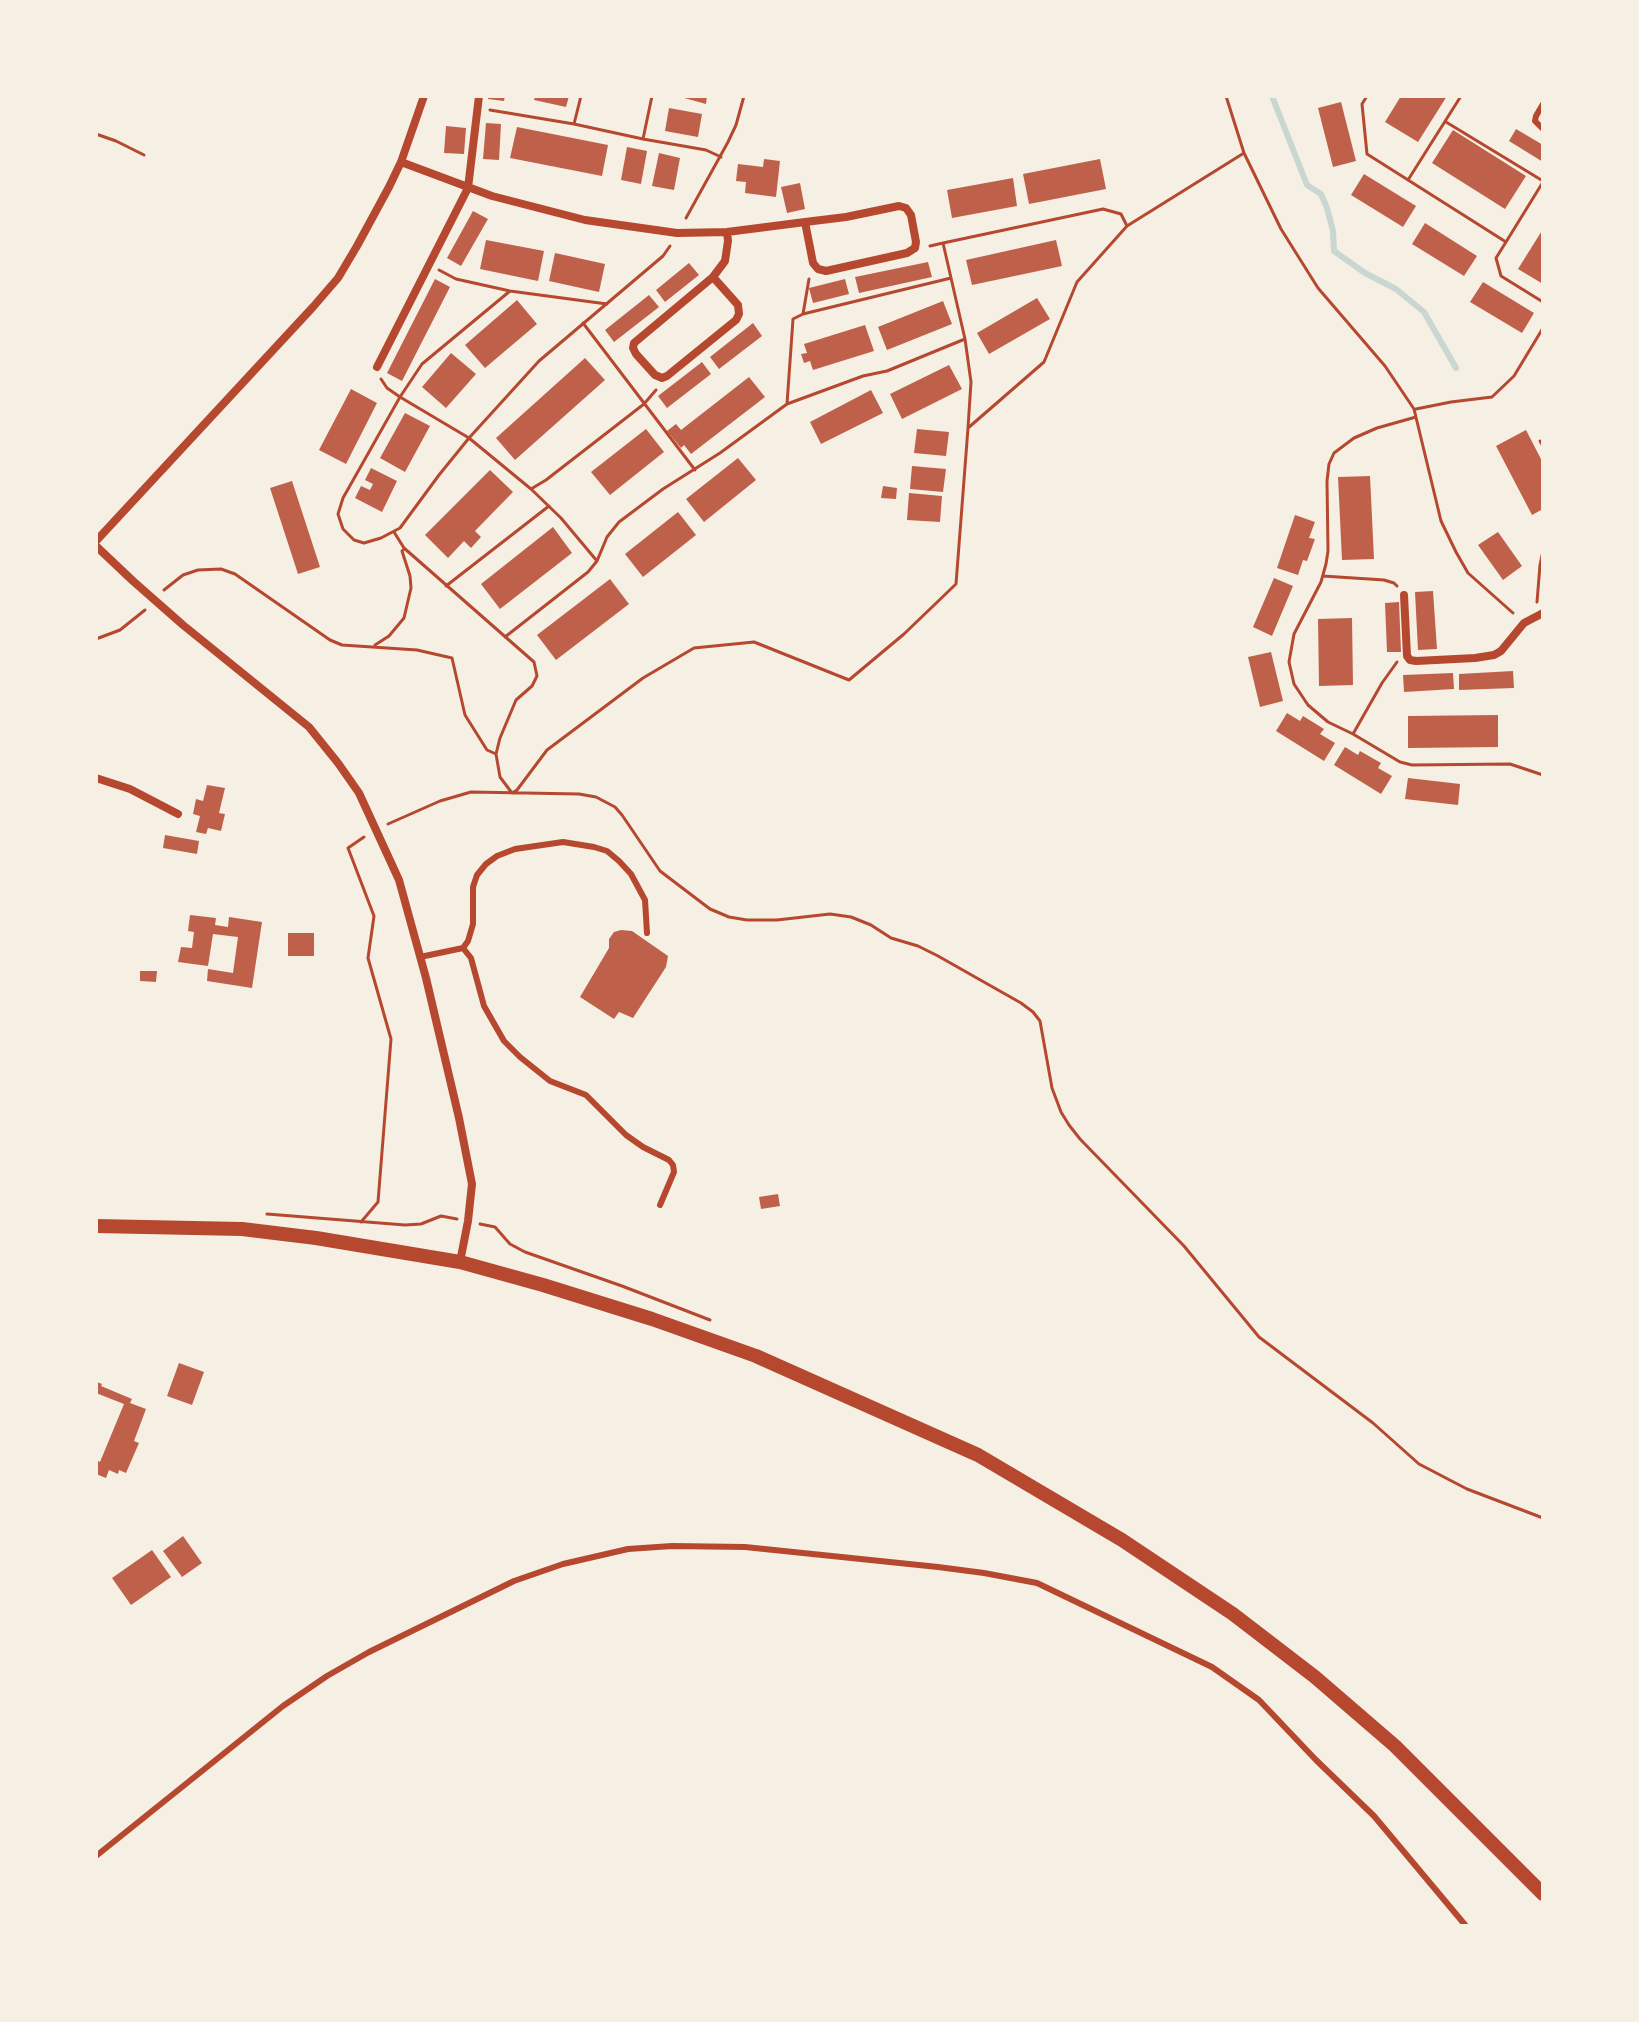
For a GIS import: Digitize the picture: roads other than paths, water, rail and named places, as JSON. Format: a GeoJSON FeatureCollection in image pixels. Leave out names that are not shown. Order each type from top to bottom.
{"type":"FeatureCollection","features":[{"type":"Feature","properties":{"kind":"street"},"geometry":{"type":"LineString","coordinates":[[424,96],[401,162],[338,278],[96,543],[183,625],[309,727],[359,793],[399,880],[459,1118],[472,1184],[460,1262]]}},
{"type":"Feature","properties":{"kind":"street"},"geometry":{"type":"LineString","coordinates":[[377,367],[468,188],[479,96]]}},
{"type":"Feature","properties":{"kind":"street"},"geometry":{"type":"LineString","coordinates":[[401,162],[492,196],[585,220],[677,233],[727,232],[899,206],[906,208],[911,215],[915,248],[907,253],[826,271],[818,269],[813,263],[805,222]]}},
{"type":"Feature","properties":{"kind":"street"},"geometry":{"type":"LineString","coordinates":[[713,277],[738,305],[736,320],[662,378],[655,375],[636,354],[634,343],[713,277],[725,261],[727,232]]}},
{"type":"Feature","properties":{"kind":"street"},"geometry":{"type":"LineString","coordinates":[[1404,595],[1407,656],[1416,661],[1494,655],[1524,623],[1541,613]]}},
{"type":"Feature","properties":{"kind":"street"},"geometry":{"type":"LineString","coordinates":[[96,778],[130,789],[178,814]]}},
{"type":"Feature","properties":{"kind":"street"},"geometry":{"type":"LineString","coordinates":[[96,1226],[242,1229],[460,1262],[652,1319],[756,1356],[978,1455],[1122,1540],[1233,1614],[1315,1677],[1395,1746],[1543,1894]]}},
{"type":"Feature","properties":{"kind":"lane"},"geometry":{"type":"LineString","coordinates":[[1543,104],[1535,121],[1543,129]]}},
{"type":"Feature","properties":{"kind":"lane"},"geometry":{"type":"LineString","coordinates":[[420,957],[463,948],[468,941],[473,924],[473,887],[477,875],[486,864],[515,849],[563,842],[607,851],[619,861],[631,874],[645,900],[647,933]]}},
{"type":"Feature","properties":{"kind":"lane"},"geometry":{"type":"LineString","coordinates":[[463,948],[471,958],[484,1006],[504,1041],[550,1081],[586,1095],[626,1135],[673,1165],[674,1172],[660,1205]]}},
{"type":"Feature","properties":{"kind":"lane"},"geometry":{"type":"LineString","coordinates":[[96,1856],[283,1706],[327,1676],[514,1581],[563,1564],[628,1549],[745,1547],[938,1567],[1037,1583],[1212,1667],[1259,1700],[1374,1816],[1466,1926]]}},
{"type":"Feature","properties":{"kind":"waterway"},"geometry":{"type":"LineString","coordinates":[[1272,96],[1307,185],[1321,194],[1327,208],[1334,251],[1365,273],[1396,289],[1424,312],[1456,368]]}}]}
